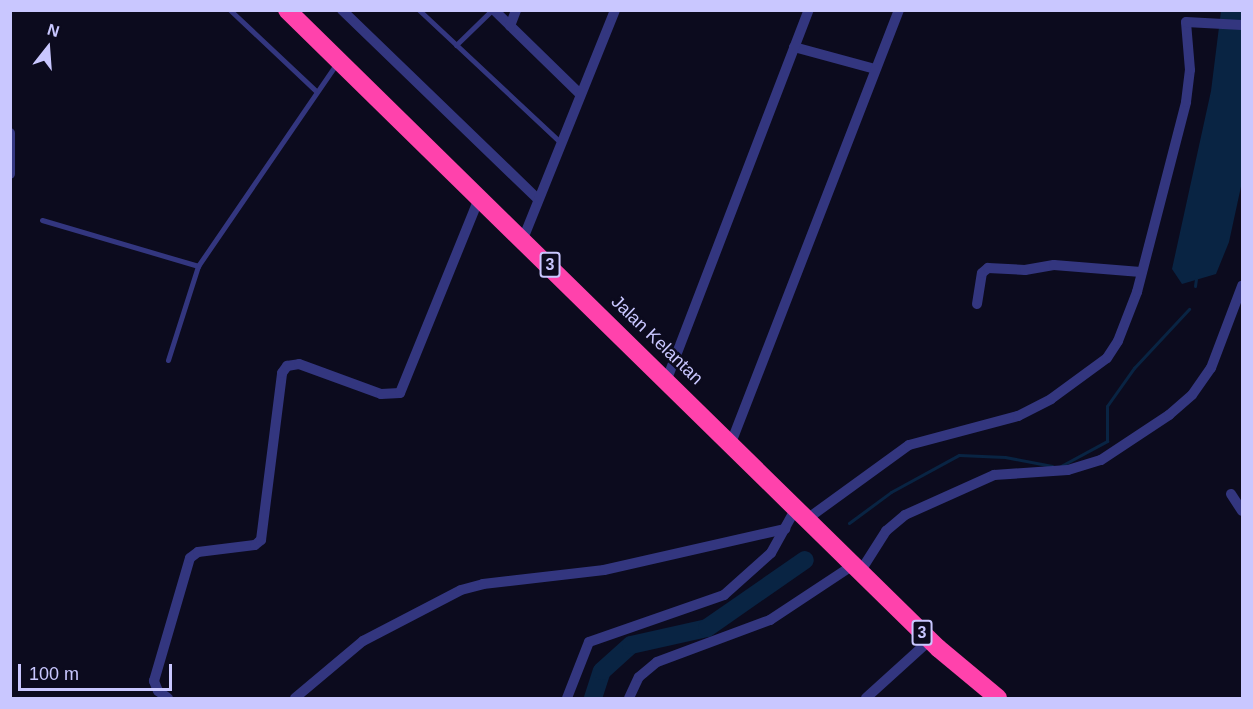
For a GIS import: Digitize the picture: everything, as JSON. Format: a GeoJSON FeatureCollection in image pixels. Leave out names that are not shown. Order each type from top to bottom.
{"type":"FeatureCollection","features":[{"type":"Feature","properties":{"kind":"highway","name":"Jalan Kelantan"},"geometry":{"type":"LineString","coordinates":[[289,11],[667,379],[930,640],[998,699]]}},
{"type":"Feature","properties":{"kind":"street"},"geometry":{"type":"LineString","coordinates":[[342,10],[537,198]]}},
{"type":"Feature","properties":{"kind":"street"},"geometry":{"type":"LineString","coordinates":[[493,10],[580,94]]}},
{"type":"Feature","properties":{"kind":"street"},"geometry":{"type":"LineString","coordinates":[[510,26],[516,10]]}},
{"type":"Feature","properties":{"kind":"street"},"geometry":{"type":"LineString","coordinates":[[523,239],[537,198],[615,10]]}},
{"type":"Feature","properties":{"kind":"street"},"geometry":{"type":"LineString","coordinates":[[667,379],[809,10]]}},
{"type":"Feature","properties":{"kind":"street"},"geometry":{"type":"LineString","coordinates":[[731,443],[899,10]]}},
{"type":"Feature","properties":{"kind":"street"},"geometry":{"type":"LineString","coordinates":[[295,699],[363,641],[461,590],[483,584],[604,570],[785,529],[915,442],[1018,416],[1089,373],[1118,341],[1141,272],[1186,102],[1190,70],[1186,22],[1242,25]]}},
{"type":"Feature","properties":{"kind":"street"},"geometry":{"type":"LineString","coordinates":[[794,47],[875,69]]}},
{"type":"Feature","properties":{"kind":"street"},"geometry":{"type":"LineString","coordinates":[[10,133],[10,174]]}},
{"type":"Feature","properties":{"kind":"street"},"geometry":{"type":"LineString","coordinates":[[168,699],[158,691],[154,681],[190,558],[198,552],[255,545],[261,540],[282,373],[287,366],[299,364],[381,394],[400,393],[479,198]]}},
{"type":"Feature","properties":{"kind":"street"},"geometry":{"type":"LineString","coordinates":[[977,304],[986,269],[1054,265],[1141,272]]}},
{"type":"Feature","properties":{"kind":"street"},"geometry":{"type":"LineString","coordinates":[[629,699],[639,677],[657,662],[770,620],[854,566],[891,525],[944,496],[994,475],[1068,470],[1101,460],[1169,415],[1192,395],[1211,368],[1242,286]]}},
{"type":"Feature","properties":{"kind":"street"},"geometry":{"type":"LineString","coordinates":[[1231,495],[1242,511]]}},
{"type":"Feature","properties":{"kind":"street"},"geometry":{"type":"LineString","coordinates":[[567,699],[589,642],[724,595],[764,561],[785,529]]}},
{"type":"Feature","properties":{"kind":"street"},"geometry":{"type":"LineString","coordinates":[[866,699],[930,640]]}},
{"type":"Feature","properties":{"kind":"lane"},"geometry":{"type":"LineString","coordinates":[[230,10],[316,91]]}},
{"type":"Feature","properties":{"kind":"lane"},"geometry":{"type":"LineString","coordinates":[[419,10],[560,142]]}},
{"type":"Feature","properties":{"kind":"lane"},"geometry":{"type":"LineString","coordinates":[[456,45],[493,10]]}},
{"type":"Feature","properties":{"kind":"lane"},"geometry":{"type":"LineString","coordinates":[[168,360],[198,266],[338,61]]}},
{"type":"Feature","properties":{"kind":"lane"},"geometry":{"type":"LineString","coordinates":[[42,220],[198,266]]}},
{"type":"Feature","properties":{"kind":"water"},"geometry":{"type":"Polygon","coordinates":[[[1221,11],[1242,11],[1242,182],[1229,242],[1216,274],[1182,284],[1172,269],[1211,91],[1221,11]]]}},
{"type":"Feature","properties":{"kind":"waterway"},"geometry":{"type":"LineString","coordinates":[[1195,286],[1196,279]]}},
{"type":"Feature","properties":{"kind":"waterway"},"geometry":{"type":"LineString","coordinates":[[1059,467],[1107,441],[1107,406],[1134,368],[1189,309]]}},
{"type":"Feature","properties":{"kind":"waterway"},"geometry":{"type":"LineString","coordinates":[[849,523],[891,492],[959,455],[1005,457],[1052,466]]}},
{"type":"Feature","properties":{"kind":"waterway"},"geometry":{"type":"LineString","coordinates":[[593,698],[602,671],[631,645],[707,628],[805,560]]}}]}
